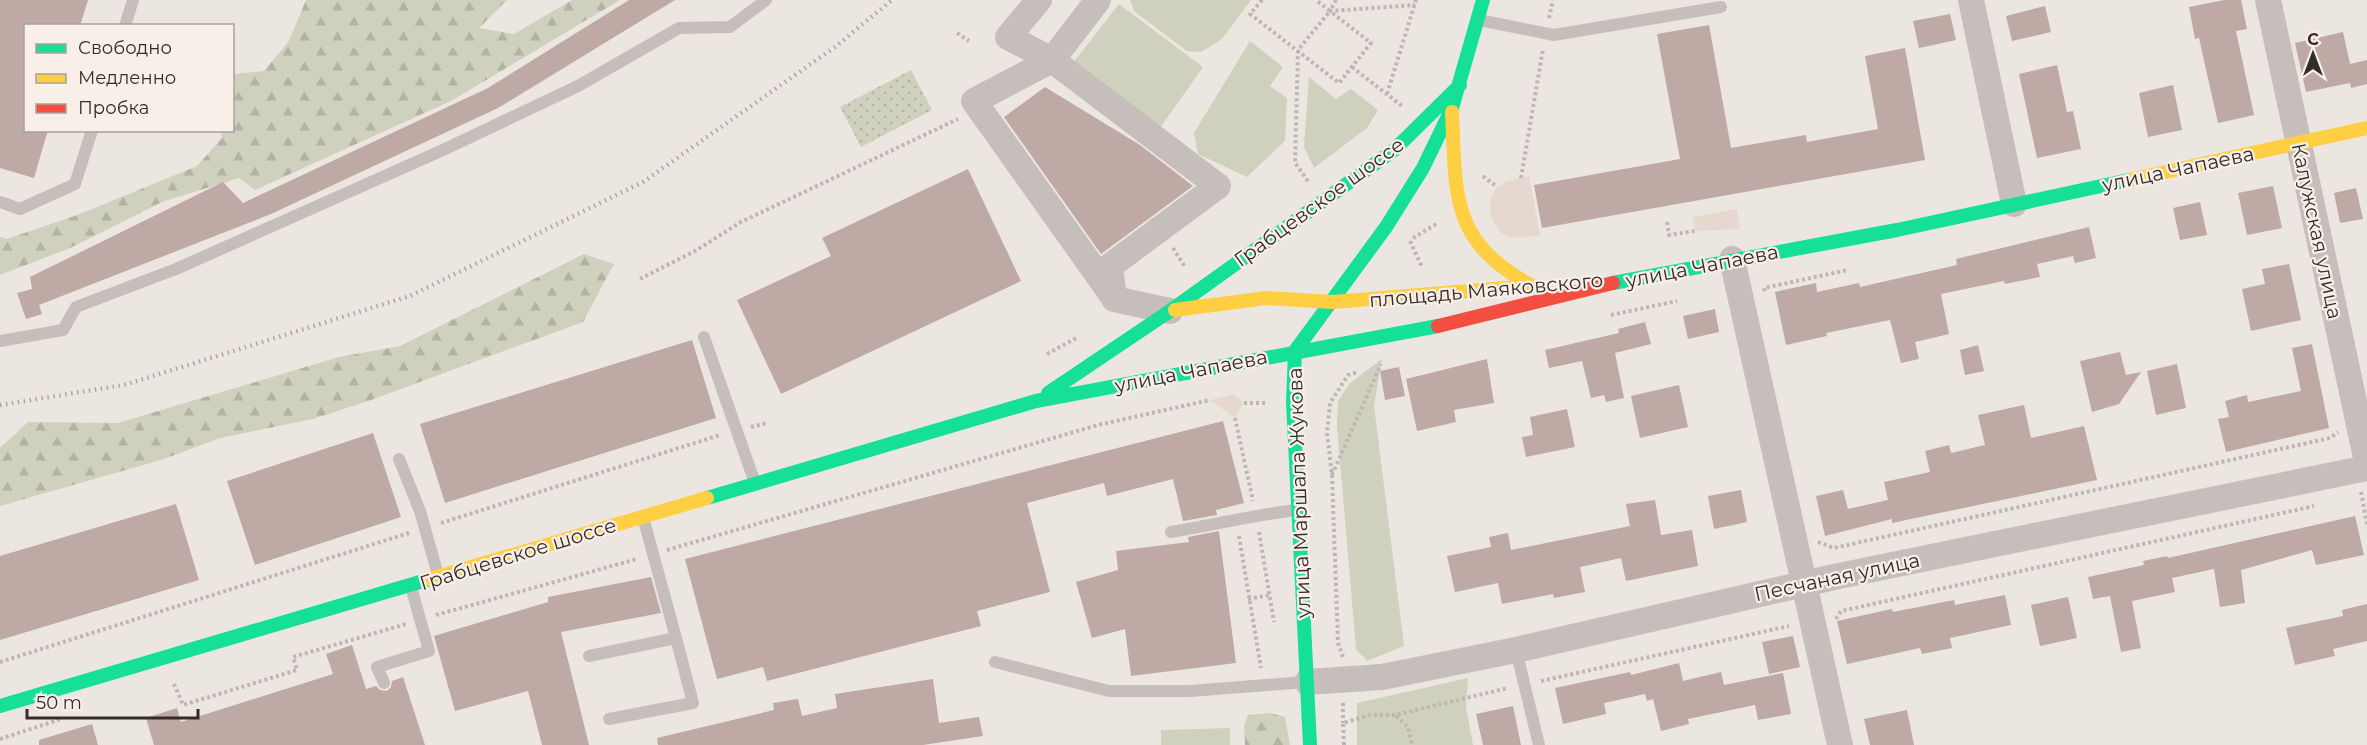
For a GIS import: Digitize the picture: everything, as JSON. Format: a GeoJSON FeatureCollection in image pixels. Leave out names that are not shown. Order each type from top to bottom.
{"type":"FeatureCollection","features":[{"type":"Feature","properties":{"kind":"main road","name":"Грабцевское шоссе"},"geometry":{"type":"LineString","coordinates":[[1452,108],[1484,0]]}},
{"type":"Feature","properties":{"kind":"main road","name":"Грабцевское шоссе"},"geometry":{"type":"LineString","coordinates":[[0,706],[440,579],[643,516],[1036,401],[1170,311],[1394,150],[1460,85]]}},
{"type":"Feature","properties":{"kind":"main road"},"geometry":{"type":"LineString","coordinates":[[1452,108],[1461,214],[1469,234],[1483,254],[1506,274],[1532,286]]}},
{"type":"Feature","properties":{"kind":"main road","name":"улица Маршала Жукова"},"geometry":{"type":"LineString","coordinates":[[1310,745],[1297,510],[1293,402],[1295,351],[1333,302],[1423,168],[1452,108]]}},
{"type":"Feature","properties":{"kind":"main road","name":"улица Чапаева"},"geometry":{"type":"LineString","coordinates":[[1036,401],[1295,351],[1430,328],[1639,277],[1897,230],[2367,128]]}},
{"type":"Feature","properties":{"kind":"main road","name":"площадь Маяковского"},"geometry":{"type":"LineString","coordinates":[[1170,311],[1266,298],[1333,302],[1639,277]]}},
{"type":"Feature","properties":{"kind":"street"},"geometry":{"type":"LineString","coordinates":[[1039,0],[1008,37],[1052,60],[1218,186],[1110,266],[1114,299]]}},
{"type":"Feature","properties":{"kind":"street"},"geometry":{"type":"LineString","coordinates":[[1098,0],[1052,60],[974,101],[1114,299],[1170,311]]}},
{"type":"Feature","properties":{"kind":"street"},"geometry":{"type":"LineString","coordinates":[[1971,0],[2014,204]]}},
{"type":"Feature","properties":{"kind":"street","name":"Калужская улица"},"geometry":{"type":"LineString","coordinates":[[2268,0],[2367,462]]}},
{"type":"Feature","properties":{"kind":"street"},"geometry":{"type":"LineString","coordinates":[[1732,259],[1840,745]]}},
{"type":"Feature","properties":{"kind":"street","name":"Песчаная улица"},"geometry":{"type":"LineString","coordinates":[[1307,682],[1382,677],[1516,650],[1803,584],[2367,468]]}},
{"type":"Feature","properties":{"kind":"lane"},"geometry":{"type":"LineString","coordinates":[[126,24],[133,0]]}},
{"type":"Feature","properties":{"kind":"lane"},"geometry":{"type":"LineString","coordinates":[[0,341],[63,330],[76,307],[176,269],[443,150],[578,86],[679,28],[730,27],[766,0]]}},
{"type":"Feature","properties":{"kind":"lane"},"geometry":{"type":"LineString","coordinates":[[1478,20],[1554,35],[1721,7]]}},
{"type":"Feature","properties":{"kind":"lane"},"geometry":{"type":"LineString","coordinates":[[0,202],[20,208],[75,184],[91,132]]}},
{"type":"Feature","properties":{"kind":"lane"},"geometry":{"type":"LineString","coordinates":[[704,337],[756,484]]}},
{"type":"Feature","properties":{"kind":"lane"},"geometry":{"type":"LineString","coordinates":[[399,459],[440,579]]}},
{"type":"Feature","properties":{"kind":"lane"},"geometry":{"type":"LineString","coordinates":[[1171,532],[1236,521],[1256,515],[1297,510]]}},
{"type":"Feature","properties":{"kind":"lane"},"geometry":{"type":"LineString","coordinates":[[609,718],[693,703],[643,516]]}},
{"type":"Feature","properties":{"kind":"lane"},"geometry":{"type":"LineString","coordinates":[[384,683],[377,666],[429,651],[411,587]]}},
{"type":"Feature","properties":{"kind":"lane"},"geometry":{"type":"LineString","coordinates":[[589,656],[676,638]]}},
{"type":"Feature","properties":{"kind":"lane"},"geometry":{"type":"LineString","coordinates":[[1516,650],[1539,745]]}},
{"type":"Feature","properties":{"kind":"lane"},"geometry":{"type":"LineString","coordinates":[[995,662],[1109,691],[1189,691],[1307,682]]}},
{"type":"Feature","properties":{"kind":"path"},"geometry":{"type":"LineString","coordinates":[[1262,0],[1251,14],[1339,83],[1371,43],[1316,0]]}},
{"type":"Feature","properties":{"kind":"path"},"geometry":{"type":"LineString","coordinates":[[1309,183],[1295,163],[1298,50],[1330,11],[1336,0]]}},
{"type":"Feature","properties":{"kind":"path"},"geometry":{"type":"LineString","coordinates":[[1521,178],[1522,160],[1553,0]]}},
{"type":"Feature","properties":{"kind":"path"},"geometry":{"type":"LineString","coordinates":[[1330,11],[1415,3],[1387,94]]}},
{"type":"Feature","properties":{"kind":"path"},"geometry":{"type":"LineString","coordinates":[[957,33],[969,41]]}},
{"type":"Feature","properties":{"kind":"path"},"geometry":{"type":"LineString","coordinates":[[1352,67],[1404,109]]}},
{"type":"Feature","properties":{"kind":"path"},"geometry":{"type":"LineString","coordinates":[[640,279],[695,251],[741,222],[980,108]]}},
{"type":"Feature","properties":{"kind":"path"},"geometry":{"type":"LineString","coordinates":[[1667,222],[1669,235],[1695,231]]}},
{"type":"Feature","properties":{"kind":"path"},"geometry":{"type":"LineString","coordinates":[[1764,288],[1767,300]]}},
{"type":"Feature","properties":{"kind":"path"},"geometry":{"type":"LineString","coordinates":[[1601,317],[1680,300]]}},
{"type":"Feature","properties":{"kind":"path"},"geometry":{"type":"LineString","coordinates":[[1373,366],[1392,361]]}},
{"type":"Feature","properties":{"kind":"path"},"geometry":{"type":"LineString","coordinates":[[1332,475],[1382,363]]}},
{"type":"Feature","properties":{"kind":"path"},"geometry":{"type":"LineString","coordinates":[[1344,661],[1338,643],[1332,475],[1327,433],[1330,403],[1348,375],[1365,369]]}},
{"type":"Feature","properties":{"kind":"path"},"geometry":{"type":"LineString","coordinates":[[165,686],[176,683],[183,705],[297,670],[293,657],[1098,424],[1210,400]]}},
{"type":"Feature","properties":{"kind":"path"},"geometry":{"type":"LineString","coordinates":[[1235,418],[1256,515],[1275,630]]}},
{"type":"Feature","properties":{"kind":"path"},"geometry":{"type":"LineString","coordinates":[[1816,531],[1818,543],[1834,548],[2330,438],[2342,429]]}},
{"type":"Feature","properties":{"kind":"path"},"geometry":{"type":"LineString","coordinates":[[0,662],[737,430]]}},
{"type":"Feature","properties":{"kind":"path"},"geometry":{"type":"LineString","coordinates":[[2350,498],[2361,495],[2367,524]]}},
{"type":"Feature","properties":{"kind":"path"},"geometry":{"type":"LineString","coordinates":[[1833,622],[1841,611],[2315,506]]}},
{"type":"Feature","properties":{"kind":"path"},"geometry":{"type":"LineString","coordinates":[[1236,521],[1264,685]]}},
{"type":"Feature","properties":{"kind":"path"},"geometry":{"type":"LineString","coordinates":[[1248,599],[1269,595]]}},
{"type":"Feature","properties":{"kind":"path"},"geometry":{"type":"LineString","coordinates":[[1344,745],[1342,723],[1370,716],[1395,715],[1788,626],[1793,629]]}},
{"type":"Feature","properties":{"kind":"path"},"geometry":{"type":"LineString","coordinates":[[1395,715],[1408,727],[1412,745]]}},
{"type":"Feature","properties":{"kind":"path"},"geometry":{"type":"LineString","coordinates":[[0,739],[66,718]]}},
{"type":"Feature","properties":{"kind":"green space"},"geometry":{"type":"Polygon","coordinates":[[[306,0],[507,0],[479,28],[514,34],[572,0],[620,0],[453,100],[255,190],[239,178],[162,202],[70,248],[0,275],[0,237],[7,239],[80,214],[197,166],[222,138],[221,132],[234,132],[234,74],[264,71],[289,41],[306,0]]]}},
{"type":"Feature","properties":{"kind":"green space"},"geometry":{"type":"Polygon","coordinates":[[[1130,0],[1251,0],[1222,39],[1201,52],[1187,51],[1134,11],[1130,0]]]}},
{"type":"Feature","properties":{"kind":"green space"},"geometry":{"type":"Polygon","coordinates":[[[1119,4],[1203,67],[1160,128],[1073,63],[1119,4]]]}},
{"type":"Feature","properties":{"kind":"green space"},"geometry":{"type":"Polygon","coordinates":[[[1250,41],[1283,67],[1270,86],[1287,98],[1285,141],[1247,177],[1198,154],[1194,133],[1250,41]]]}},
{"type":"Feature","properties":{"kind":"green space"},"geometry":{"type":"Polygon","coordinates":[[[911,70],[932,110],[861,147],[840,107],[911,70]]]}},
{"type":"Feature","properties":{"kind":"green space"},"geometry":{"type":"Polygon","coordinates":[[[1309,77],[1336,99],[1351,89],[1378,110],[1367,128],[1314,168],[1304,147],[1309,77]]]}},
{"type":"Feature","properties":{"kind":"green space"},"geometry":{"type":"Polygon","coordinates":[[[584,254],[614,264],[583,322],[313,419],[220,438],[161,460],[0,506],[0,448],[28,422],[118,423],[339,357],[400,346],[584,254]]]}},
{"type":"Feature","properties":{"kind":"green space"},"geometry":{"type":"Polygon","coordinates":[[[1382,359],[1374,406],[1404,646],[1367,661],[1356,649],[1337,426],[1338,401],[1350,383],[1382,359]]]}},
{"type":"Feature","properties":{"kind":"green space"},"geometry":{"type":"Polygon","coordinates":[[[1468,678],[1466,707],[1473,745],[1357,745],[1357,703],[1468,678]]]}},
{"type":"Feature","properties":{"kind":"green space"},"geometry":{"type":"Polygon","coordinates":[[[1270,713],[1285,717],[1290,745],[1245,745],[1244,726],[1248,715],[1270,713]]]}},
{"type":"Feature","properties":{"kind":"green space"},"geometry":{"type":"Polygon","coordinates":[[[1230,728],[1230,745],[1161,745],[1161,730],[1230,728]]]}},
{"type":"Feature","properties":{"kind":"shaded area"},"geometry":{"type":"Polygon","coordinates":[[[1529,176],[1540,236],[1510,238],[1501,233],[1493,222],[1490,210],[1491,197],[1497,187],[1507,181],[1529,176]]]}},
{"type":"Feature","properties":{"kind":"shaded area"},"geometry":{"type":"Polygon","coordinates":[[[1737,209],[1740,229],[1695,231],[1693,217],[1737,209]]]}},
{"type":"Feature","properties":{"kind":"shaded area"},"geometry":{"type":"Polygon","coordinates":[[[1234,394],[1244,403],[1235,418],[1210,400],[1234,394]]]}},
{"type":"Feature","properties":{"kind":"building"},"geometry":{"type":"Polygon","coordinates":[[[0,0],[88,0],[81,24],[24,24],[24,132],[47,132],[34,178],[0,168],[0,0]]]}},
{"type":"Feature","properties":{"kind":"building"},"geometry":{"type":"Polygon","coordinates":[[[629,0],[675,0],[498,108],[271,214],[39,305],[42,314],[26,319],[17,293],[32,289],[30,277],[223,182],[243,203],[488,88],[629,0]]]}},
{"type":"Feature","properties":{"kind":"building"},"geometry":{"type":"Polygon","coordinates":[[[2224,0],[2241,0],[2247,29],[2236,31],[2254,115],[2218,123],[2199,38],[2195,39],[2189,7],[2224,0]]]}},
{"type":"Feature","properties":{"kind":"building"},"geometry":{"type":"Polygon","coordinates":[[[2045,6],[2051,32],[2012,41],[2006,16],[2045,6]]]}},
{"type":"Feature","properties":{"kind":"building"},"geometry":{"type":"Polygon","coordinates":[[[1950,14],[1956,40],[1919,48],[1913,21],[1950,14]]]}},
{"type":"Feature","properties":{"kind":"building"},"geometry":{"type":"Polygon","coordinates":[[[1709,25],[1731,148],[1806,135],[1807,142],[1878,129],[1865,56],[1905,48],[1925,160],[1542,228],[1534,185],[1680,159],[1657,34],[1709,25]]]}},
{"type":"Feature","properties":{"kind":"building"},"geometry":{"type":"Polygon","coordinates":[[[2343,32],[2350,64],[2367,60],[2367,84],[2351,88],[2350,83],[2306,92],[2295,43],[2343,32]]]}},
{"type":"Feature","properties":{"kind":"building"},"geometry":{"type":"Polygon","coordinates":[[[2057,65],[2067,112],[2073,111],[2081,149],[2037,158],[2019,74],[2057,65]]]}},
{"type":"Feature","properties":{"kind":"building"},"geometry":{"type":"Polygon","coordinates":[[[2173,85],[2182,130],[2148,137],[2139,93],[2173,85]]]}},
{"type":"Feature","properties":{"kind":"building"},"geometry":{"type":"Polygon","coordinates":[[[1045,87],[1140,145],[1193,186],[1101,254],[1004,117],[1045,87]]]}},
{"type":"Feature","properties":{"kind":"building"},"geometry":{"type":"Polygon","coordinates":[[[968,169],[1021,281],[781,394],[737,300],[831,256],[822,238],[968,169]]]}},
{"type":"Feature","properties":{"kind":"building"},"geometry":{"type":"Polygon","coordinates":[[[2273,186],[2282,228],[2247,235],[2238,193],[2273,186]]]}},
{"type":"Feature","properties":{"kind":"building"},"geometry":{"type":"Polygon","coordinates":[[[2356,188],[2363,219],[2340,223],[2334,193],[2356,188]]]}},
{"type":"Feature","properties":{"kind":"building"},"geometry":{"type":"Polygon","coordinates":[[[2200,202],[2207,235],[2180,240],[2173,208],[2200,202]]]}},
{"type":"Feature","properties":{"kind":"building"},"geometry":{"type":"Polygon","coordinates":[[[2089,227],[2096,258],[2075,263],[2073,256],[2037,264],[2040,277],[2005,284],[2004,281],[1941,294],[1949,334],[1915,342],[1919,359],[1901,363],[1890,320],[1826,333],[1827,336],[1786,345],[1775,292],[1816,283],[1817,292],[1859,283],[1860,287],[1957,265],[1956,259],[2089,227]]]}},
{"type":"Feature","properties":{"kind":"building"},"geometry":{"type":"Polygon","coordinates":[[[2289,264],[2301,320],[2251,331],[2242,289],[2265,284],[2262,269],[2289,264]]]}},
{"type":"Feature","properties":{"kind":"building"},"geometry":{"type":"Polygon","coordinates":[[[1715,309],[1719,332],[1688,339],[1683,316],[1715,309]]]}},
{"type":"Feature","properties":{"kind":"building"},"geometry":{"type":"Polygon","coordinates":[[[1645,322],[1651,344],[1615,353],[1624,398],[1606,402],[1604,395],[1591,398],[1582,361],[1549,368],[1545,350],[1619,333],[1618,329],[1645,322]]]}},
{"type":"Feature","properties":{"kind":"building"},"geometry":{"type":"Polygon","coordinates":[[[692,340],[716,418],[445,503],[420,424],[692,340]]]}},
{"type":"Feature","properties":{"kind":"building"},"geometry":{"type":"Polygon","coordinates":[[[2312,344],[2329,428],[2226,452],[2218,419],[2229,417],[2225,401],[2247,395],[2248,402],[2301,391],[2292,348],[2312,344]]]}},
{"type":"Feature","properties":{"kind":"building"},"geometry":{"type":"Polygon","coordinates":[[[1978,345],[1984,371],[1965,375],[1960,350],[1978,345]]]}},
{"type":"Feature","properties":{"kind":"building"},"geometry":{"type":"Polygon","coordinates":[[[2120,352],[2126,375],[2141,372],[2119,404],[2092,412],[2080,361],[2120,352]]]}},
{"type":"Feature","properties":{"kind":"building"},"geometry":{"type":"Polygon","coordinates":[[[1487,359],[1494,403],[1454,410],[1456,422],[1417,431],[1406,379],[1487,359]]]}},
{"type":"Feature","properties":{"kind":"building"},"geometry":{"type":"Polygon","coordinates":[[[2177,364],[2186,408],[2156,415],[2147,371],[2177,364]]]}},
{"type":"Feature","properties":{"kind":"building"},"geometry":{"type":"Polygon","coordinates":[[[1399,367],[1405,396],[1385,400],[1380,371],[1399,367]]]}},
{"type":"Feature","properties":{"kind":"building"},"geometry":{"type":"Polygon","coordinates":[[[1679,385],[1688,427],[1640,438],[1631,396],[1679,385]]]}},
{"type":"Feature","properties":{"kind":"building"},"geometry":{"type":"Polygon","coordinates":[[[2024,405],[2031,438],[2084,426],[2097,480],[1892,523],[1892,519],[1825,536],[1816,496],[1843,490],[1848,509],[1888,500],[1884,482],[1930,472],[1925,451],[1949,445],[1951,453],[1985,445],[1978,415],[2024,405]]]}},
{"type":"Feature","properties":{"kind":"building"},"geometry":{"type":"Polygon","coordinates":[[[1567,409],[1575,447],[1526,457],[1522,437],[1533,435],[1530,417],[1567,409]]]}},
{"type":"Feature","properties":{"kind":"building"},"geometry":{"type":"Polygon","coordinates":[[[1223,421],[1244,503],[1216,510],[1217,515],[1183,521],[1173,479],[1107,496],[1104,483],[1027,503],[1050,592],[977,611],[981,626],[767,681],[763,667],[717,679],[685,559],[1223,421]]]}},
{"type":"Feature","properties":{"kind":"building"},"geometry":{"type":"Polygon","coordinates":[[[373,433],[401,517],[255,565],[227,481],[373,433]]]}},
{"type":"Feature","properties":{"kind":"building"},"geometry":{"type":"Polygon","coordinates":[[[1741,490],[1747,522],[1714,529],[1708,496],[1741,490]]]}},
{"type":"Feature","properties":{"kind":"building"},"geometry":{"type":"Polygon","coordinates":[[[1655,500],[1661,535],[1692,530],[1698,566],[1626,581],[1621,558],[1580,567],[1585,592],[1554,598],[1553,594],[1502,604],[1498,583],[1455,592],[1447,556],[1491,547],[1489,537],[1508,533],[1511,550],[1630,526],[1626,504],[1655,500]]]}},
{"type":"Feature","properties":{"kind":"building"},"geometry":{"type":"Polygon","coordinates":[[[176,504],[199,580],[0,640],[0,556],[176,504]]]}},
{"type":"Feature","properties":{"kind":"building"},"geometry":{"type":"Polygon","coordinates":[[[2355,516],[2364,555],[2316,565],[2312,550],[2241,570],[2245,603],[2220,607],[2214,569],[2172,578],[2175,592],[2132,601],[2141,648],[2121,652],[2110,596],[2093,599],[2088,577],[2144,565],[2143,561],[2167,556],[2168,558],[2355,516]]]}},
{"type":"Feature","properties":{"kind":"building"},"geometry":{"type":"Polygon","coordinates":[[[1219,531],[1236,663],[1131,676],[1125,629],[1092,638],[1076,582],[1118,570],[1116,551],[1189,542],[1188,537],[1219,531]]]}},
{"type":"Feature","properties":{"kind":"building"},"geometry":{"type":"Polygon","coordinates":[[[651,577],[661,613],[561,632],[589,745],[542,745],[528,691],[455,711],[434,636],[548,602],[548,597],[651,577]]]}},
{"type":"Feature","properties":{"kind":"building"},"geometry":{"type":"Polygon","coordinates":[[[2005,595],[2011,625],[1950,638],[1952,648],[1922,654],[1920,648],[1847,664],[1837,621],[1892,609],[1893,612],[1954,600],[1955,605],[2005,595]]]}},
{"type":"Feature","properties":{"kind":"building"},"geometry":{"type":"Polygon","coordinates":[[[2068,597],[2077,638],[2040,646],[2031,605],[2068,597]]]}},
{"type":"Feature","properties":{"kind":"building"},"geometry":{"type":"Polygon","coordinates":[[[2367,604],[2367,641],[2333,649],[2335,656],[2295,665],[2286,628],[2343,616],[2342,610],[2367,604]]]}},
{"type":"Feature","properties":{"kind":"building"},"geometry":{"type":"Polygon","coordinates":[[[1793,636],[1800,667],[1769,674],[1762,642],[1793,636]]]}},
{"type":"Feature","properties":{"kind":"building"},"geometry":{"type":"Polygon","coordinates":[[[352,645],[366,689],[376,686],[380,690],[387,691],[392,681],[403,677],[425,745],[154,745],[146,718],[177,708],[181,722],[333,674],[326,654],[352,645]]]}},
{"type":"Feature","properties":{"kind":"building"},"geometry":{"type":"Polygon","coordinates":[[[1679,663],[1683,681],[1721,672],[1724,685],[1783,673],[1791,714],[1758,720],[1755,705],[1688,719],[1689,724],[1661,731],[1653,699],[1647,701],[1645,694],[1604,703],[1606,714],[1563,724],[1555,688],[1630,672],[1631,675],[1679,663]]]}},
{"type":"Feature","properties":{"kind":"building"},"geometry":{"type":"Polygon","coordinates":[[[933,679],[939,723],[979,717],[983,736],[923,745],[658,745],[657,738],[774,710],[773,703],[798,699],[802,716],[837,708],[835,694],[933,679]]]}},
{"type":"Feature","properties":{"kind":"building"},"geometry":{"type":"Polygon","coordinates":[[[1513,706],[1521,745],[1483,745],[1476,714],[1513,706]]]}},
{"type":"Feature","properties":{"kind":"building"},"geometry":{"type":"Polygon","coordinates":[[[1907,710],[1914,745],[1870,745],[1864,719],[1907,710]]]}},
{"type":"Feature","properties":{"kind":"building"},"geometry":{"type":"Polygon","coordinates":[[[92,724],[98,745],[39,745],[39,740],[92,724]]]}},
{"type":"Feature","properties":{"kind":"railway"},"geometry":{"type":"LineString","coordinates":[[0,405],[124,385],[410,296],[643,182],[835,47],[892,0]]}},
{"type":"Feature","properties":{"kind":"traffic: fast"},"geometry":{"type":"LineString","coordinates":[[1310,745],[1293,402],[1295,351],[1386,227],[1423,168],[1452,108],[1483,0]]}},
{"type":"Feature","properties":{"kind":"traffic: fast"},"geometry":{"type":"LineString","coordinates":[[1048,393],[1170,311],[1394,150],[1460,85]]}},
{"type":"Feature","properties":{"kind":"traffic: fast"},"geometry":{"type":"LineString","coordinates":[[1613,283],[1897,230],[2129,180]]}},
{"type":"Feature","properties":{"kind":"traffic: fast"},"geometry":{"type":"LineString","coordinates":[[707,498],[1036,401],[1438,326]]}},
{"type":"Feature","properties":{"kind":"traffic: fast"},"geometry":{"type":"LineString","coordinates":[[0,706],[430,579]]}},
{"type":"Feature","properties":{"kind":"traffic: slow"},"geometry":{"type":"LineString","coordinates":[[1452,112],[1457,193],[1472,234],[1485,252],[1505,269],[1532,286]]}},
{"type":"Feature","properties":{"kind":"traffic: slow"},"geometry":{"type":"LineString","coordinates":[[2129,180],[2367,128]]}},
{"type":"Feature","properties":{"kind":"traffic: slow"},"geometry":{"type":"LineString","coordinates":[[1175,310],[1266,298],[1333,302],[1530,286]]}},
{"type":"Feature","properties":{"kind":"traffic: slow"},"geometry":{"type":"LineString","coordinates":[[430,579],[707,498]]}},
{"type":"Feature","properties":{"kind":"traffic: jam"},"geometry":{"type":"LineString","coordinates":[[1438,326],[1613,283]]}}]}
